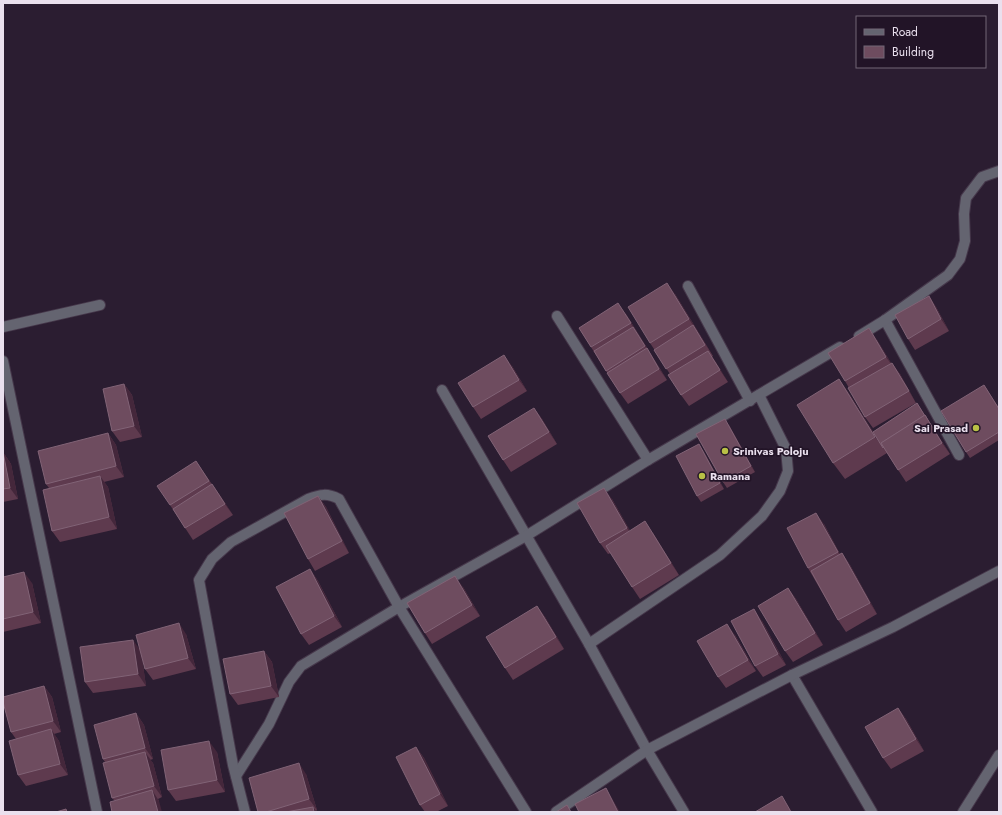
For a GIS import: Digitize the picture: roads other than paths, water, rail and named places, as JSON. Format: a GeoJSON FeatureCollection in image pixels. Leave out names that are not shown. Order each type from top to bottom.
{"type":"FeatureCollection","features":[{"type":"Feature","properties":{"kind":"street"},"geometry":{"type":"LineString","coordinates":[[236,776],[269,724],[289,682],[301,666],[399,607],[526,536],[648,460],[885,320],[948,275],[960,259],[965,241],[964,214],[966,198],[982,177],[999,171]]}},
{"type":"Feature","properties":{"kind":"street"},"geometry":{"type":"LineString","coordinates":[[688,286],[750,401]]}},
{"type":"Feature","properties":{"kind":"street"},"geometry":{"type":"LineString","coordinates":[[3,327],[100,305]]}},
{"type":"Feature","properties":{"kind":"street"},"geometry":{"type":"LineString","coordinates":[[557,316],[648,460]]}},
{"type":"Feature","properties":{"kind":"street"},"geometry":{"type":"LineString","coordinates":[[885,320],[959,456]]}},
{"type":"Feature","properties":{"kind":"street"},"geometry":{"type":"LineString","coordinates":[[3,361],[97,812]]}},
{"type":"Feature","properties":{"kind":"street"},"geometry":{"type":"LineString","coordinates":[[442,390],[589,644],[647,750],[684,812]]}},
{"type":"Feature","properties":{"kind":"street"},"geometry":{"type":"LineString","coordinates":[[589,644],[720,555],[762,516],[780,491],[788,471],[786,449],[759,395]]}},
{"type":"Feature","properties":{"kind":"street"},"geometry":{"type":"LineString","coordinates":[[245,812],[236,776],[199,580],[212,559],[230,542],[308,499],[322,494],[332,495],[339,499],[399,607],[526,812]]}},
{"type":"Feature","properties":{"kind":"street"},"geometry":{"type":"LineString","coordinates":[[556,812],[647,750],[792,675],[893,627],[999,571]]}},
{"type":"Feature","properties":{"kind":"street"},"geometry":{"type":"LineString","coordinates":[[792,675],[872,812]]}},
{"type":"Feature","properties":{"kind":"street"},"geometry":{"type":"LineString","coordinates":[[963,812],[999,755]]}},
{"type":"Feature","properties":{"kind":"place","name":"Sai Prasad"},"geometry":{"type":"Point","coordinates":[976,428]}},
{"type":"Feature","properties":{"kind":"place","name":"Srinivas Poloju"},"geometry":{"type":"Point","coordinates":[725,451]}},
{"type":"Feature","properties":{"kind":"place","name":"Ramana"},"geometry":{"type":"Point","coordinates":[702,476]}}]}
